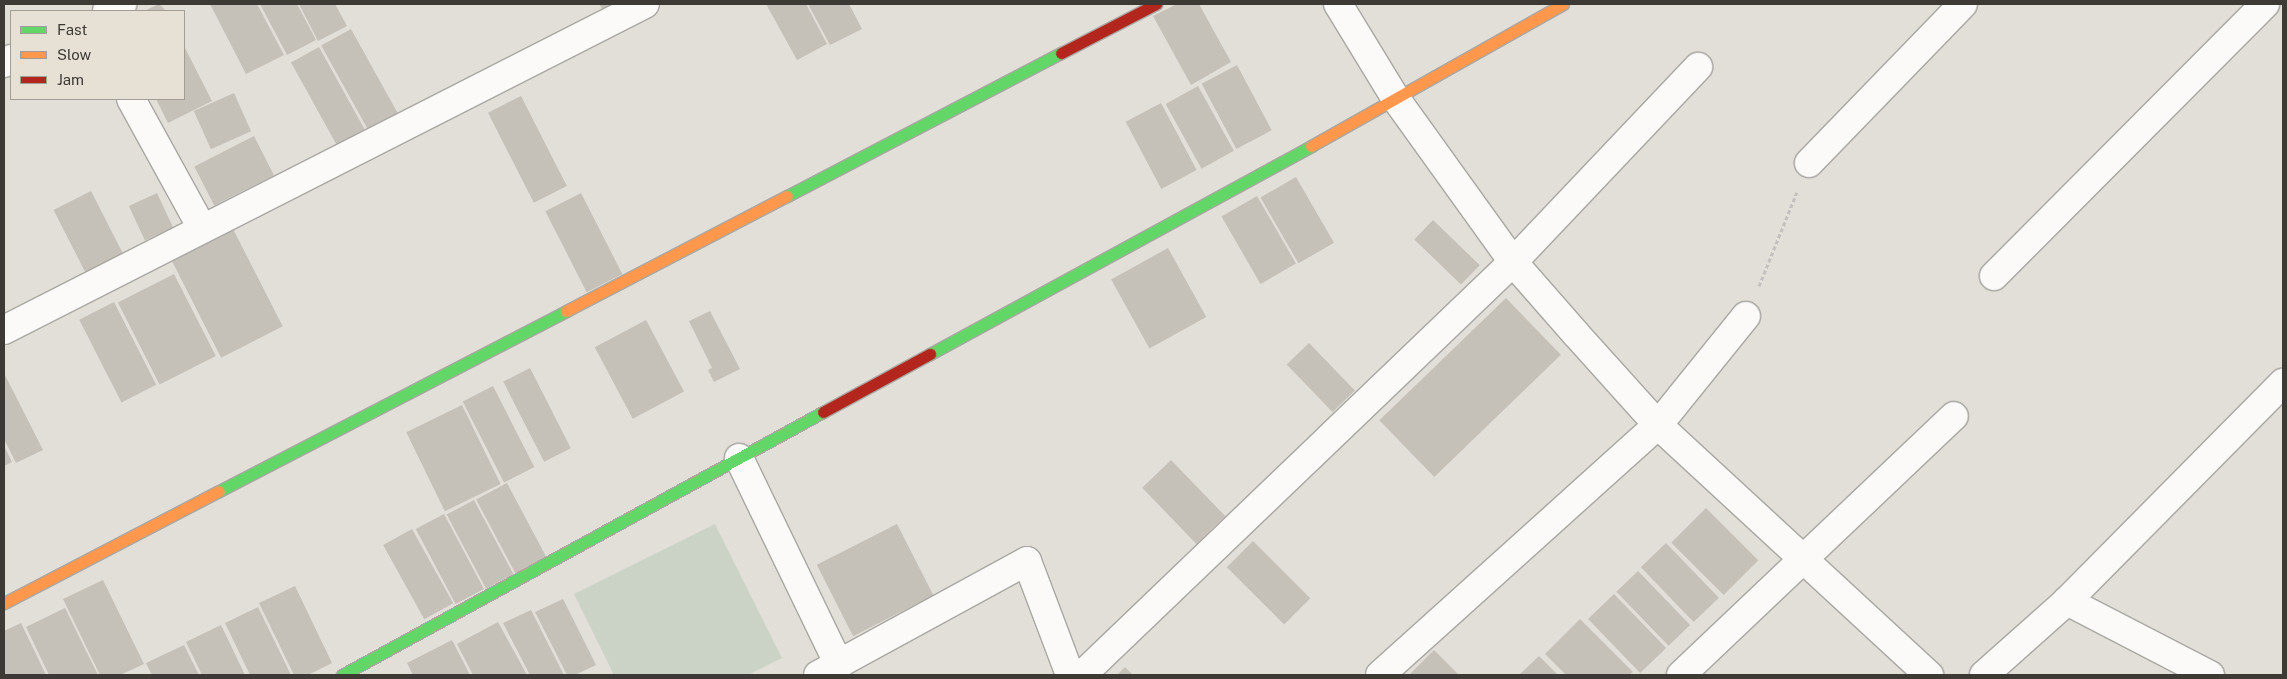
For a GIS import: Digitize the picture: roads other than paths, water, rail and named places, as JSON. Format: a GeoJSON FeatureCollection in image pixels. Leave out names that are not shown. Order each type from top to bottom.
{"type":"FeatureCollection","features":[{"type":"Feature","properties":{"kind":"street"},"geometry":{"type":"LineString","coordinates":[[109,10],[122,4]]}},
{"type":"Feature","properties":{"kind":"street"},"geometry":{"type":"LineString","coordinates":[[4,330],[645,4]]}},
{"type":"Feature","properties":{"kind":"street"},"geometry":{"type":"LineString","coordinates":[[4,603],[1156,4]]}},
{"type":"Feature","properties":{"kind":"street"},"geometry":{"type":"LineString","coordinates":[[1338,4],[1396,99],[1513,262],[1658,425],[1929,675]]}},
{"type":"Feature","properties":{"kind":"street"},"geometry":{"type":"LineString","coordinates":[[342,675],[1396,99],[1563,4]]}},
{"type":"Feature","properties":{"kind":"street"},"geometry":{"type":"LineString","coordinates":[[1809,163],[1963,4]]}},
{"type":"Feature","properties":{"kind":"street"},"geometry":{"type":"LineString","coordinates":[[1994,276],[2265,4]]}},
{"type":"Feature","properties":{"kind":"street"},"geometry":{"type":"LineString","coordinates":[[1082,675],[1513,262],[1698,67]]}},
{"type":"Feature","properties":{"kind":"street"},"geometry":{"type":"LineString","coordinates":[[132,100],[202,228]]}},
{"type":"Feature","properties":{"kind":"street"},"geometry":{"type":"LineString","coordinates":[[1380,675],[1658,425],[1746,316]]}},
{"type":"Feature","properties":{"kind":"street"},"geometry":{"type":"LineString","coordinates":[[1984,675],[2067,601],[2283,382]]}},
{"type":"Feature","properties":{"kind":"street"},"geometry":{"type":"LineString","coordinates":[[1681,675],[1954,416]]}},
{"type":"Feature","properties":{"kind":"street"},"geometry":{"type":"LineString","coordinates":[[738,458],[828,670],[1027,562],[1070,675]]}},
{"type":"Feature","properties":{"kind":"street"},"geometry":{"type":"LineString","coordinates":[[2067,601],[2210,675]]}}]}
